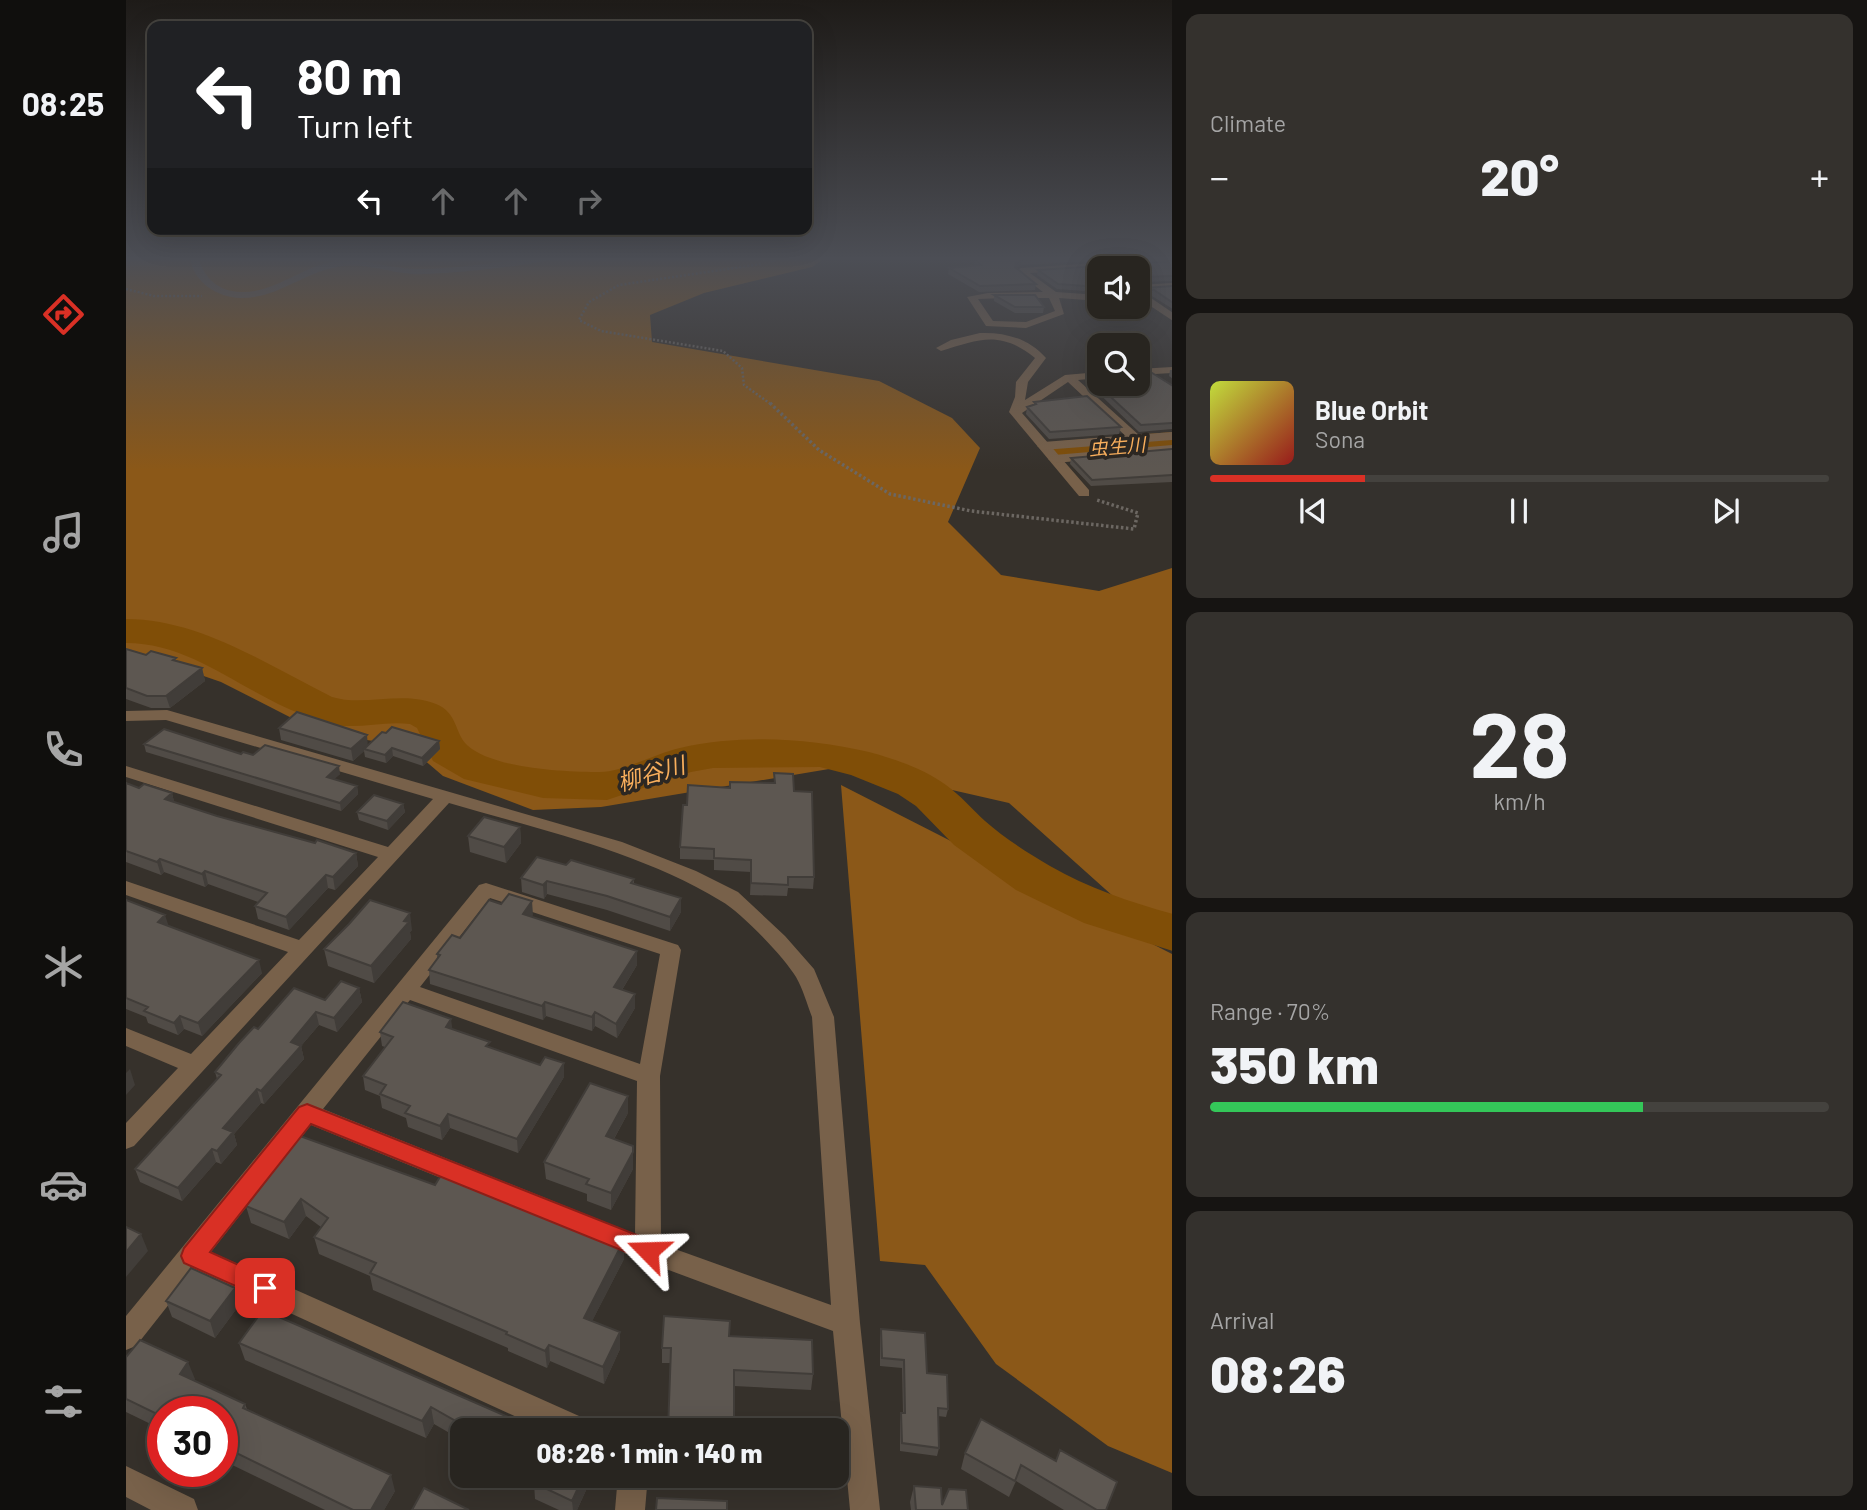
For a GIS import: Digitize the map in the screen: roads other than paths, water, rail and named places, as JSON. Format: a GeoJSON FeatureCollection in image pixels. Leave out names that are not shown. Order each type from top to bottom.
{"type":"FeatureCollection","features":[{"type":"Feature","properties":{"kind":"street"},"geometry":{"type":"LineString","coordinates":[[942,348],[964,337],[984,335],[1006,338],[1030,348],[1041,358],[1023,382],[1015,412]]}},
{"type":"Feature","properties":{"kind":"street"},"geometry":{"type":"LineString","coordinates":[[1150,372],[1172,370]]}},
{"type":"Feature","properties":{"kind":"street"},"geometry":{"type":"LineString","coordinates":[[1150,374],[1161,379]]}},
{"type":"Feature","properties":{"kind":"street"},"geometry":{"type":"LineString","coordinates":[[1015,412],[1069,377],[1087,376]]}},
{"type":"Feature","properties":{"kind":"street"},"geometry":{"type":"LineString","coordinates":[[1069,377],[1136,439]]}},
{"type":"Feature","properties":{"kind":"street"},"geometry":{"type":"LineString","coordinates":[[1015,412],[1084,493]]}},
{"type":"Feature","properties":{"kind":"street"},"geometry":{"type":"LineString","coordinates":[[1043,446],[1172,436]]}},
{"type":"Feature","properties":{"kind":"street"},"geometry":{"type":"LineString","coordinates":[[1054,459],[1172,449]]}},
{"type":"Feature","properties":{"kind":"street"},"geometry":{"type":"LineString","coordinates":[[126,716],[167,715],[615,846],[690,876],[731,897],[778,941],[806,974],[823,1017],[846,1323],[865,1510]]}},
{"type":"Feature","properties":{"kind":"street"},"geometry":{"type":"LineString","coordinates":[[126,771],[390,854]]}},
{"type":"Feature","properties":{"kind":"street"},"geometry":{"type":"LineString","coordinates":[[126,1139],[444,798]]}},
{"type":"Feature","properties":{"kind":"street"},"geometry":{"type":"LineString","coordinates":[[126,888],[303,949]]}},
{"type":"Feature","properties":{"kind":"street"},"geometry":{"type":"LineString","coordinates":[[126,1337],[486,890],[671,950],[649,1076],[648,1251]]}},
{"type":"Feature","properties":{"kind":"street"},"geometry":{"type":"LineString","coordinates":[[407,991],[649,1076]]}},
{"type":"Feature","properties":{"kind":"street"},"geometry":{"type":"LineString","coordinates":[[126,1037],[194,1065]]}},
{"type":"Feature","properties":{"kind":"street"},"geometry":{"type":"LineString","coordinates":[[307,1113],[648,1251],[846,1323]]}},
{"type":"Feature","properties":{"kind":"street"},"geometry":{"type":"LineString","coordinates":[[193,1256],[551,1418]]}},
{"type":"Feature","properties":{"kind":"street"},"geometry":{"type":"LineString","coordinates":[[126,1481],[183,1510]]}},
{"type":"Feature","properties":{"kind":"street"},"geometry":{"type":"LineString","coordinates":[[630,1510],[632,1488]]}},
{"type":"Feature","properties":{"kind":"waterway","name":"虫生川"},"geometry":{"type":"LineString","coordinates":[[1062,450],[1172,441]]}},
{"type":"Feature","properties":{"kind":"waterway","name":"柳谷川"},"geometry":{"type":"LineString","coordinates":[[126,631],[150,631],[193,643],[317,706],[344,714],[400,710],[422,713],[435,722],[448,752],[480,769],[543,784],[607,786],[681,761],[713,755],[820,754],[866,765],[914,784],[932,796],[971,834],[1033,878],[1102,911],[1172,933]]}}]}
